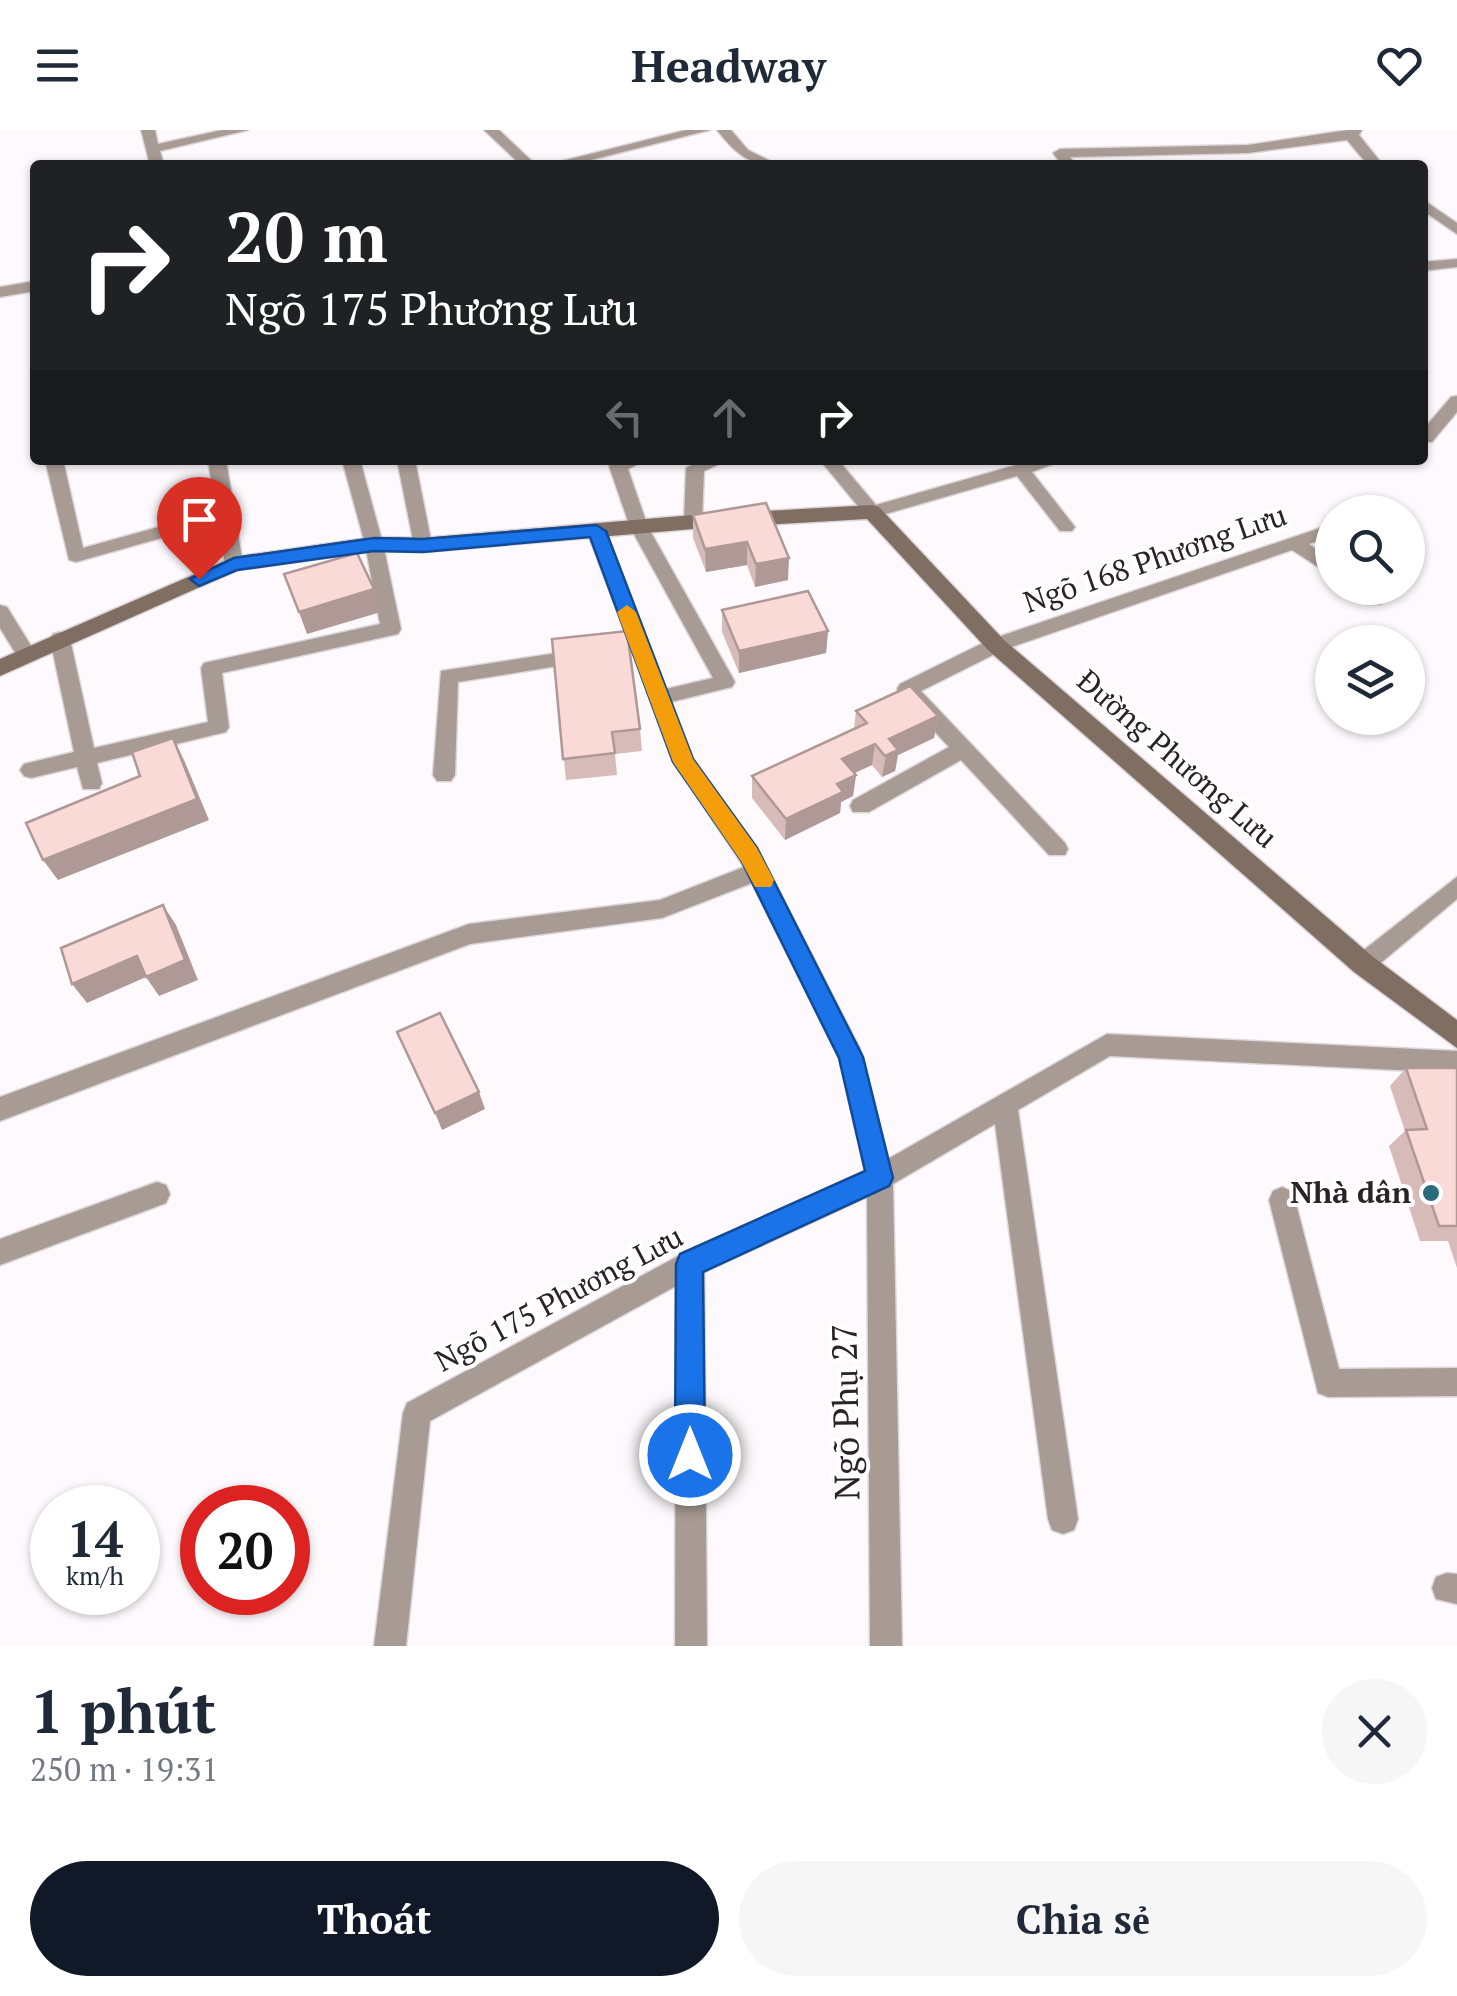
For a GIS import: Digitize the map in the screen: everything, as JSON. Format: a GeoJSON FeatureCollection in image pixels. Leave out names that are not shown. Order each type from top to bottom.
{"type":"FeatureCollection","features":[{"type":"Feature","properties":{"kind":"street"},"geometry":{"type":"LineString","coordinates":[[0,668],[234,564],[374,544],[423,546],[693,522],[872,512]]}},
{"type":"Feature","properties":{"kind":"street","name":"Đường Phương Lưu"},"geometry":{"type":"LineString","coordinates":[[872,512],[996,645],[1364,964],[1457,1036]]}},
{"type":"Feature","properties":{"kind":"lane"},"geometry":{"type":"LineString","coordinates":[[148,130],[156,160]]}},
{"type":"Feature","properties":{"kind":"lane"},"geometry":{"type":"LineString","coordinates":[[153,149],[241,130]]}},
{"type":"Feature","properties":{"kind":"lane"},"geometry":{"type":"LineString","coordinates":[[490,130],[523,160]]}},
{"type":"Feature","properties":{"kind":"lane"},"geometry":{"type":"LineString","coordinates":[[574,160],[703,130]]}},
{"type":"Feature","properties":{"kind":"lane"},"geometry":{"type":"LineString","coordinates":[[724,130],[743,153],[756,160]]}},
{"type":"Feature","properties":{"kind":"lane"},"geometry":{"type":"LineString","coordinates":[[1260,130],[1266,148]]}},
{"type":"Feature","properties":{"kind":"lane"},"geometry":{"type":"LineString","coordinates":[[1065,160],[1060,154],[1148,159],[1266,148],[1354,132],[1356,145],[1371,160]]}},
{"type":"Feature","properties":{"kind":"lane"},"geometry":{"type":"LineString","coordinates":[[1428,208],[1457,230]]}},
{"type":"Feature","properties":{"kind":"lane"},"geometry":{"type":"LineString","coordinates":[[1428,266],[1457,263]]}},
{"type":"Feature","properties":{"kind":"lane"},"geometry":{"type":"LineString","coordinates":[[0,292],[30,287]]}},
{"type":"Feature","properties":{"kind":"lane"},"geometry":{"type":"LineString","coordinates":[[1428,436],[1457,401]]}},
{"type":"Feature","properties":{"kind":"lane"},"geometry":{"type":"LineString","coordinates":[[55,465],[76,556],[226,514]]}},
{"type":"Feature","properties":{"kind":"lane"},"geometry":{"type":"LineString","coordinates":[[218,465],[234,564]]}},
{"type":"Feature","properties":{"kind":"lane"},"geometry":{"type":"LineString","coordinates":[[32,770],[219,727],[212,668],[391,629],[352,465]]}},
{"type":"Feature","properties":{"kind":"lane"},"geometry":{"type":"LineString","coordinates":[[407,465],[423,546]]}},
{"type":"Feature","properties":{"kind":"lane"},"geometry":{"type":"LineString","coordinates":[[621,465],[618,466],[638,527],[726,682],[659,698]]}},
{"type":"Feature","properties":{"kind":"lane"},"geometry":{"type":"LineString","coordinates":[[693,522],[695,468],[704,465]]}},
{"type":"Feature","properties":{"kind":"lane"},"geometry":{"type":"LineString","coordinates":[[833,465],[872,512],[1038,465]]}},
{"type":"Feature","properties":{"kind":"lane"},"geometry":{"type":"LineString","coordinates":[[1021,470],[1066,527]]}},
{"type":"Feature","properties":{"kind":"lane","name":"Ngõ Phụ 27"},"geometry":{"type":"LineString","coordinates":[[596,531],[621,650],[659,698],[684,762],[758,871],[851,1057],[880,1178],[886,1646]]}},
{"type":"Feature","properties":{"kind":"lane","name":"Ngõ 168 Phương Lưu"},"geometry":{"type":"LineString","coordinates":[[963,749],[907,689],[996,645],[1315,536]]}},
{"type":"Feature","properties":{"kind":"lane"},"geometry":{"type":"LineString","coordinates":[[1294,543],[1315,558]]}},
{"type":"Feature","properties":{"kind":"lane"},"geometry":{"type":"LineString","coordinates":[[0,612],[26,654]]}},
{"type":"Feature","properties":{"kind":"lane"},"geometry":{"type":"LineString","coordinates":[[60,639],[92,784]]}},
{"type":"Feature","properties":{"kind":"lane"},"geometry":{"type":"LineString","coordinates":[[444,775],[448,676],[621,650]]}},
{"type":"Feature","properties":{"kind":"lane"},"geometry":{"type":"LineString","coordinates":[[861,806],[963,749],[1057,849]]}},
{"type":"Feature","properties":{"kind":"lane"},"geometry":{"type":"LineString","coordinates":[[0,1110],[469,934],[662,910],[758,871]]}},
{"type":"Feature","properties":{"kind":"lane"},"geometry":{"type":"LineString","coordinates":[[1364,964],[1457,886]]}},
{"type":"Feature","properties":{"kind":"lane","name":"Ngõ 175 Phương Lưu"},"geometry":{"type":"LineString","coordinates":[[390,1646],[417,1413],[690,1264],[880,1178],[1107,1045],[1457,1062]]}},
{"type":"Feature","properties":{"kind":"lane"},"geometry":{"type":"LineString","coordinates":[[1005,1104],[1063,1519]]}},
{"type":"Feature","properties":{"kind":"lane"},"geometry":{"type":"LineString","coordinates":[[0,1252],[158,1194]]}},
{"type":"Feature","properties":{"kind":"lane"},"geometry":{"type":"LineString","coordinates":[[1282,1200],[1328,1383],[1457,1382]]}},
{"type":"Feature","properties":{"kind":"lane"},"geometry":{"type":"LineString","coordinates":[[690,1264],[691,1646]]}},
{"type":"Feature","properties":{"kind":"building"},"geometry":{"type":"Polygon","coordinates":[[[766,503],[789,558],[756,564],[747,542],[705,549],[693,515],[766,503]]]}},
{"type":"Feature","properties":{"kind":"building"},"geometry":{"type":"Polygon","coordinates":[[[357,553],[374,589],[299,612],[284,574],[357,553]]]}},
{"type":"Feature","properties":{"kind":"building"},"geometry":{"type":"Polygon","coordinates":[[[808,591],[828,631],[739,651],[722,610],[808,591]]]}},
{"type":"Feature","properties":{"kind":"building"},"geometry":{"type":"Polygon","coordinates":[[[627,631],[640,729],[612,732],[615,753],[563,759],[552,639],[627,631]]]}},
{"type":"Feature","properties":{"kind":"building"},"geometry":{"type":"Polygon","coordinates":[[[910,686],[938,716],[889,739],[898,750],[885,756],[875,744],[842,759],[856,775],[837,784],[843,792],[786,819],[752,776],[867,723],[856,711],[910,686]]]}},
{"type":"Feature","properties":{"kind":"building"},"geometry":{"type":"Polygon","coordinates":[[[173,738],[197,799],[43,860],[26,823],[140,776],[132,752],[173,738]]]}},
{"type":"Feature","properties":{"kind":"building"},"geometry":{"type":"Polygon","coordinates":[[[163,905],[185,960],[146,977],[137,956],[72,984],[61,948],[163,905]]]}},
{"type":"Feature","properties":{"kind":"building"},"geometry":{"type":"Polygon","coordinates":[[[440,1013],[479,1092],[435,1113],[397,1032],[440,1013]]]}},
{"type":"Feature","properties":{"kind":"building"},"geometry":{"type":"Polygon","coordinates":[[[1406,1068],[1457,1068],[1457,1226],[1439,1226],[1406,1130],[1427,1129],[1406,1068]]]}},
{"type":"Feature","properties":{"kind":"slow traffic"},"geometry":{"type":"LineString","coordinates":[[627,612],[684,762],[763,880]]}},
{"type":"Feature","properties":{"kind":"place","name":"Nhà dân"},"geometry":{"type":"Point","coordinates":[1431,1193]}},
{"type":"Feature","properties":{"kind":"route"},"geometry":{"type":"LineString","coordinates":[[199,579],[234,564],[374,544],[423,546],[596,531],[684,762],[749,854],[851,1057],[880,1178],[690,1264],[690,1455]]}}]}
